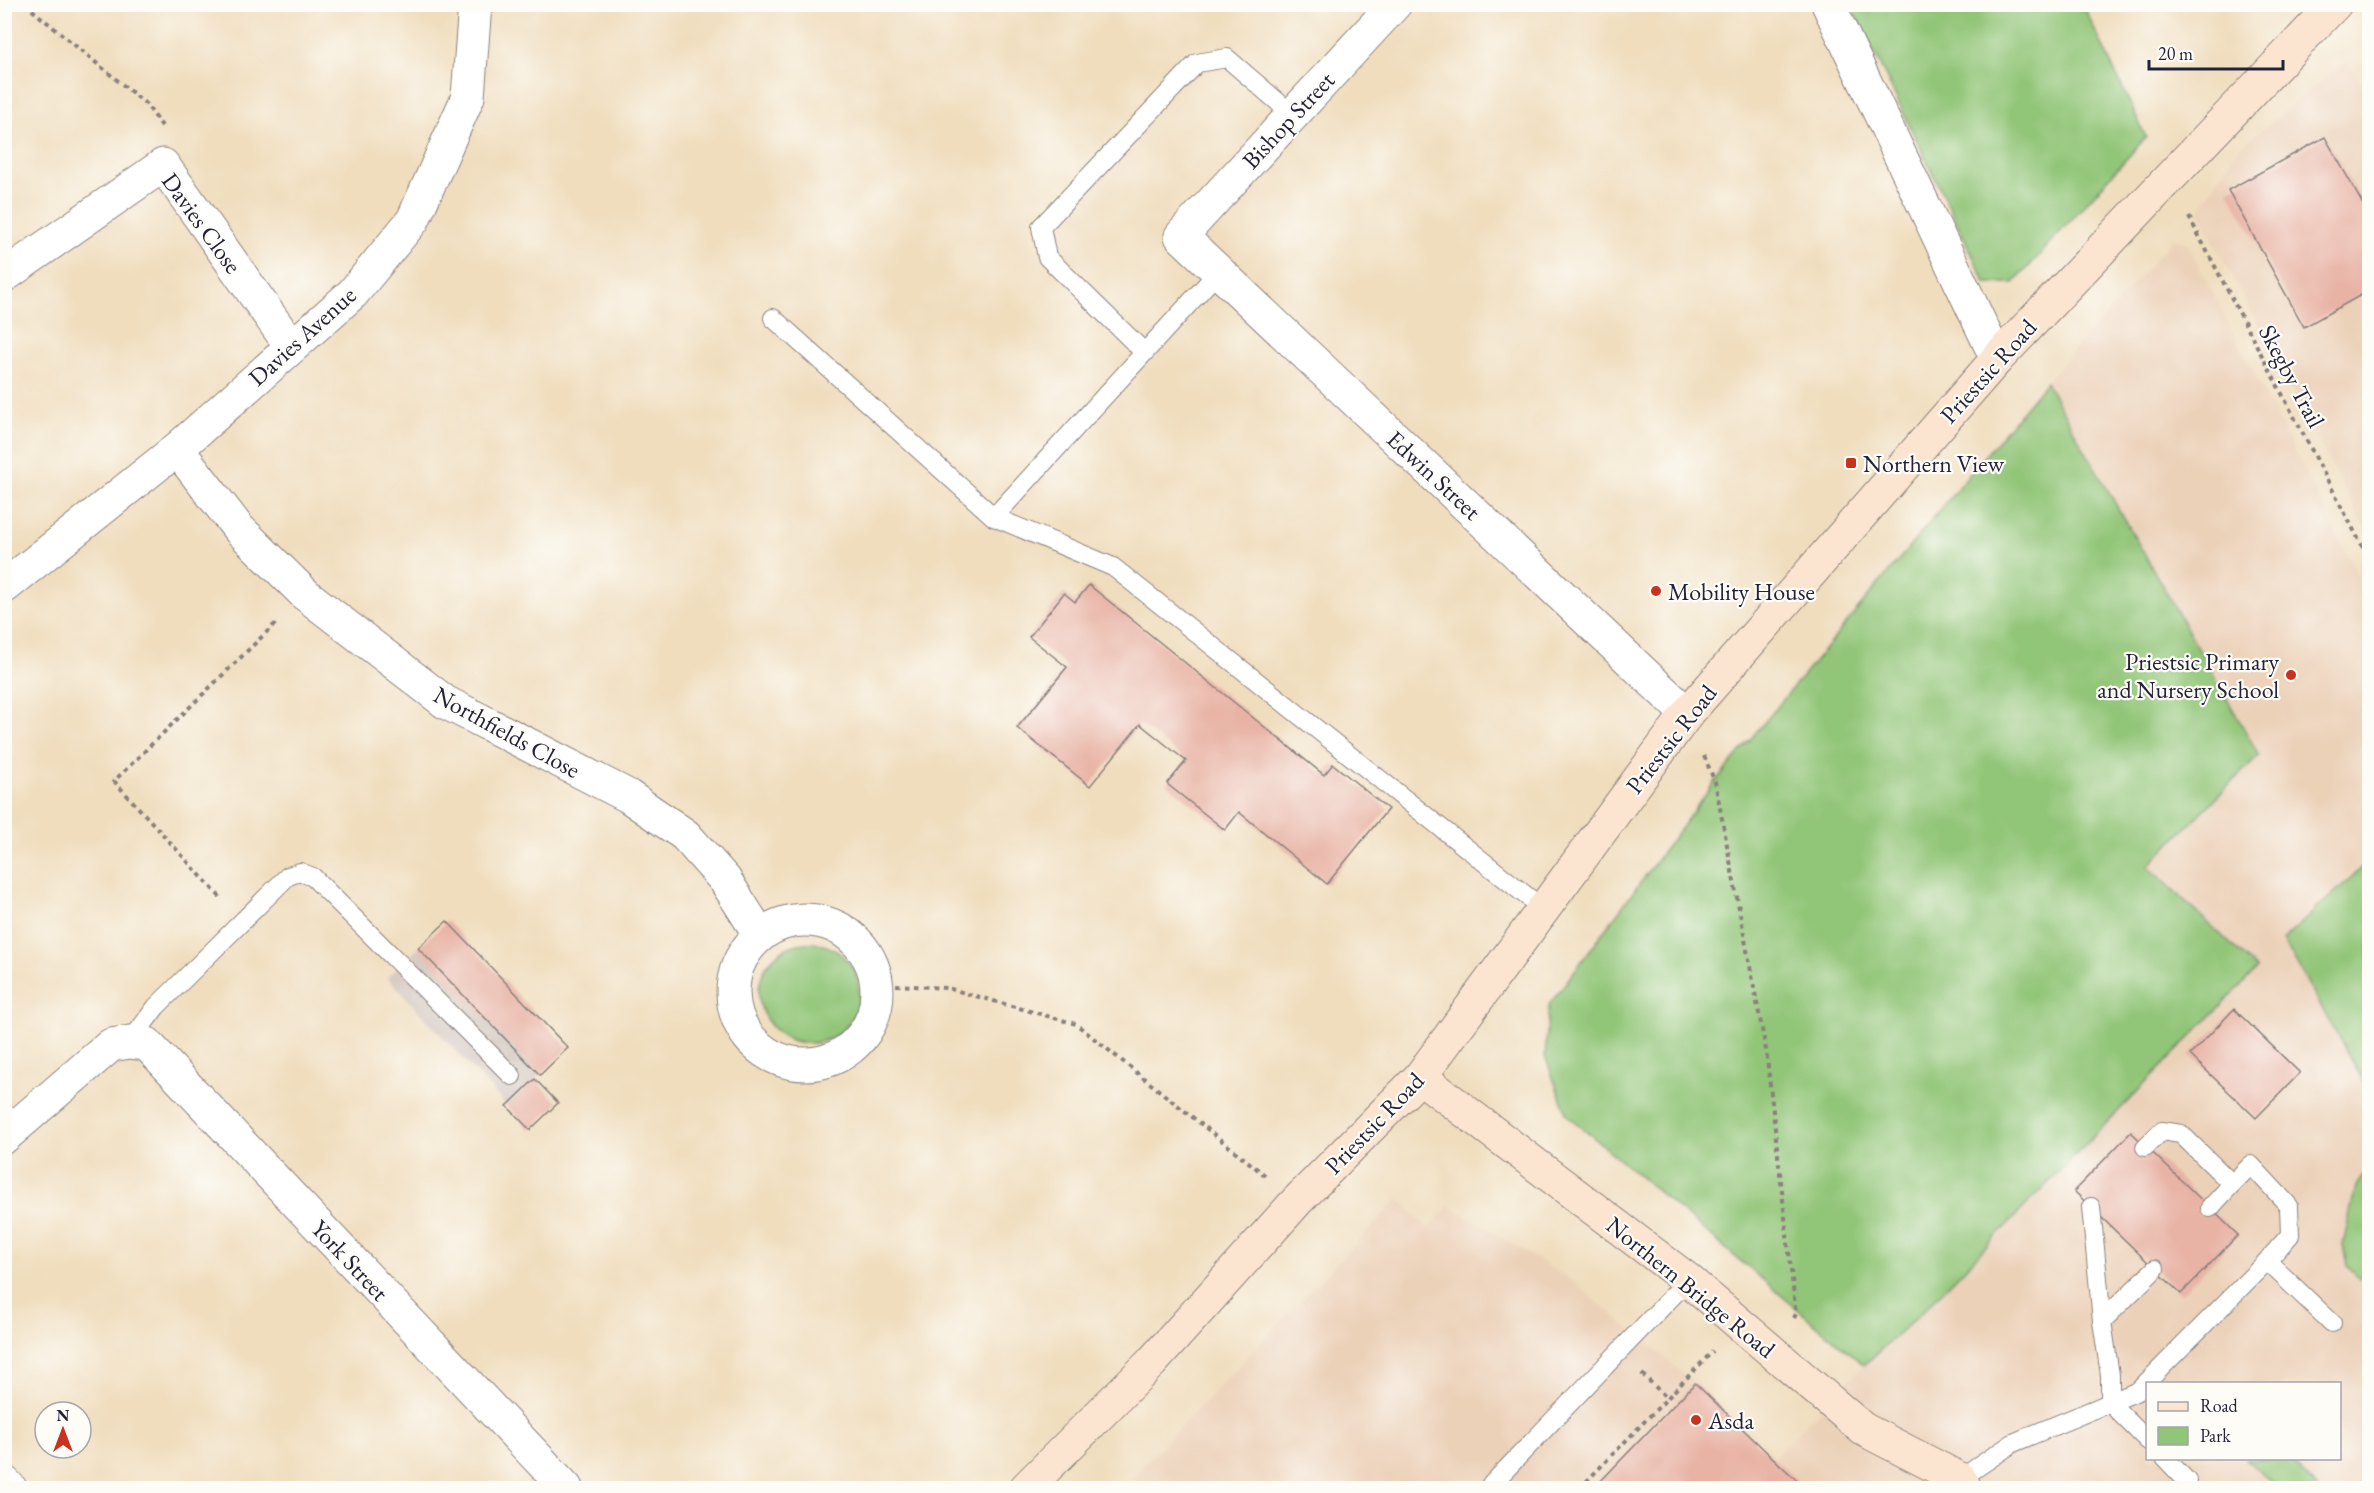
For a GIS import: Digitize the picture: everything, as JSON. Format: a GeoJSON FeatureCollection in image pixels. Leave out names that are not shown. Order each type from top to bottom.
{"type":"FeatureCollection","features":[{"type":"Feature","properties":{"kind":"main road","name":"Priestsic Road"},"geometry":{"type":"LineString","coordinates":[[1026,1488],[1152,1362],[1298,1201],[1420,1077],[1687,714],[1997,359],[2335,4]]}},
{"type":"Feature","properties":{"kind":"main road","name":"Northern Bridge Road"},"geometry":{"type":"LineString","coordinates":[[1420,1077],[1688,1280],[1863,1429],[1963,1484]]}},
{"type":"Feature","properties":{"kind":"street","name":"Davies Avenue"},"geometry":{"type":"LineString","coordinates":[[4,587],[177,448],[353,292],[413,220],[468,97],[475,4]]}},
{"type":"Feature","properties":{"kind":"street","name":"Bishop Street"},"geometry":{"type":"LineString","coordinates":[[1181,236],[1395,4]]}},
{"type":"Feature","properties":{"kind":"street"},"geometry":{"type":"LineString","coordinates":[[1828,4],[1997,359]]}},
{"type":"Feature","properties":{"kind":"street","name":"Davies Close"},"geometry":{"type":"LineString","coordinates":[[4,276],[163,165],[291,346]]}},
{"type":"Feature","properties":{"kind":"street","name":"Edwin Street"},"geometry":{"type":"LineString","coordinates":[[1181,236],[1687,714]]}},
{"type":"Feature","properties":{"kind":"street","name":"Northfields Close"},"geometry":{"type":"LineString","coordinates":[[177,448],[238,528],[306,595],[445,702],[628,796],[685,835],[725,880],[760,935]]}},
{"type":"Feature","properties":{"kind":"street"},"geometry":{"type":"LineString","coordinates":[[800,920],[822,922],[843,930],[859,944],[872,962],[878,984],[876,1009],[867,1032],[849,1050],[827,1062],[802,1065],[777,1060],[756,1047],[740,1027],[733,1002],[734,977],[743,954],[760,935],[779,925],[800,920]]}},
{"type":"Feature","properties":{"kind":"street"},"geometry":{"type":"LineString","coordinates":[[4,1137],[111,1045],[130,1042]]}},
{"type":"Feature","properties":{"kind":"street","name":"York Street"},"geometry":{"type":"LineString","coordinates":[[130,1042],[147,1044],[566,1488]]}},
{"type":"Feature","properties":{"kind":"street"},"geometry":{"type":"LineString","coordinates":[[4,1482],[10,1488]]}},
{"type":"Feature","properties":{"kind":"lane"},"geometry":{"type":"LineString","coordinates":[[1144,352],[1047,257],[1041,227],[1197,63],[1227,58],[1293,115]]}},
{"type":"Feature","properties":{"kind":"lane"},"geometry":{"type":"LineString","coordinates":[[994,517],[1219,271]]}},
{"type":"Feature","properties":{"kind":"lane"},"geometry":{"type":"LineString","coordinates":[[773,318],[994,517],[1113,567],[1543,909]]}},
{"type":"Feature","properties":{"kind":"lane"},"geometry":{"type":"LineString","coordinates":[[130,1042],[156,1007],[241,921],[288,876],[300,872],[313,877],[512,1076]]}},
{"type":"Feature","properties":{"kind":"lane"},"geometry":{"type":"LineString","coordinates":[[2145,1147],[2162,1131],[2181,1134],[2232,1184]]}},
{"type":"Feature","properties":{"kind":"lane"},"geometry":{"type":"LineString","coordinates":[[1963,1484],[2013,1443],[2138,1390],[2290,1235],[2289,1206],[2251,1165],[2210,1208]]}},
{"type":"Feature","properties":{"kind":"lane"},"geometry":{"type":"LineString","coordinates":[[2091,1207],[2102,1321],[2110,1375],[2110,1403],[2146,1439]]}},
{"type":"Feature","properties":{"kind":"lane"},"geometry":{"type":"LineString","coordinates":[[2267,1261],[2332,1323]]}},
{"type":"Feature","properties":{"kind":"lane"},"geometry":{"type":"LineString","coordinates":[[2102,1321],[2155,1269]]}},
{"type":"Feature","properties":{"kind":"lane"},"geometry":{"type":"LineString","coordinates":[[1488,1488],[1688,1280]]}},
{"type":"Feature","properties":{"kind":"lane"},"geometry":{"type":"LineString","coordinates":[[2166,1460],[2187,1481]]}},
{"type":"Feature","properties":{"kind":"path"},"geometry":{"type":"LineString","coordinates":[[25,4],[146,104],[181,152],[163,165]]}},
{"type":"Feature","properties":{"kind":"path","name":"Skegby Trail"},"geometry":{"type":"LineString","coordinates":[[2183,207],[2370,561]]}},
{"type":"Feature","properties":{"kind":"path"},"geometry":{"type":"LineString","coordinates":[[241,921],[114,781],[306,595]]}},
{"type":"Feature","properties":{"kind":"path"},"geometry":{"type":"LineString","coordinates":[[1687,714],[1715,782],[1766,1050],[1796,1314],[1775,1354]]}},
{"type":"Feature","properties":{"kind":"path"},"geometry":{"type":"LineString","coordinates":[[878,984],[947,988],[1076,1024],[1298,1201]]}},
{"type":"Feature","properties":{"kind":"path"},"geometry":{"type":"LineString","coordinates":[[1580,1488],[1740,1323]]}},
{"type":"Feature","properties":{"kind":"path"},"geometry":{"type":"LineString","coordinates":[[1642,1373],[1667,1398]]}},
{"type":"Feature","properties":{"kind":"shaded area"},"geometry":{"type":"Polygon","coordinates":[[[2347,61],[2370,96],[2369,537],[2198,211],[2239,148],[2347,61]]]}},
{"type":"Feature","properties":{"kind":"shaded area"},"geometry":{"type":"Polygon","coordinates":[[[2173,239],[2187,243],[2369,596],[2369,856],[2283,940],[2369,1091],[2369,1167],[2355,1187],[2347,1266],[2369,1289],[2369,1488],[1122,1488],[1398,1199],[1428,1228],[1449,1206],[1571,1280],[1695,1383],[1773,1458],[1864,1365],[1925,1309],[2257,969],[2147,866],[2258,754],[2046,382],[2173,239]]]}},
{"type":"Feature","properties":{"kind":"shaded area"},"geometry":{"type":"Polygon","coordinates":[[[447,921],[568,1048],[507,1106],[387,977],[447,921]]]}},
{"type":"Feature","properties":{"kind":"green space"},"geometry":{"type":"Polygon","coordinates":[[[1851,5],[2083,5],[2146,137],[2014,283],[1986,283],[1851,5]]]}},
{"type":"Feature","properties":{"kind":"green space"},"geometry":{"type":"Polygon","coordinates":[[[2046,382],[2259,755],[2148,866],[2257,969],[1925,1309],[1864,1365],[1567,1115],[1545,1056],[1549,1005],[1715,782],[2046,382]]]}},
{"type":"Feature","properties":{"kind":"green space"},"geometry":{"type":"Polygon","coordinates":[[[2369,861],[2369,1091],[2283,940],[2369,861]]]}},
{"type":"Feature","properties":{"kind":"green space"},"geometry":{"type":"Polygon","coordinates":[[[809,943],[828,947],[844,958],[855,974],[859,993],[855,1012],[844,1028],[828,1039],[809,1043],[790,1039],[774,1028],[763,1012],[759,993],[763,974],[774,958],[790,947],[809,943]]]}},
{"type":"Feature","properties":{"kind":"green space"},"geometry":{"type":"Polygon","coordinates":[[[2369,1167],[2369,1289],[2347,1266],[2343,1245],[2356,1186],[2369,1167]]]}},
{"type":"Feature","properties":{"kind":"green space"},"geometry":{"type":"Polygon","coordinates":[[[2247,1460],[2289,1460],[2318,1488],[2278,1488],[2247,1460]]]}},
{"type":"Feature","properties":{"kind":"building"},"geometry":{"type":"Polygon","coordinates":[[[2325,137],[2370,217],[2370,290],[2304,327],[2228,190],[2325,137]]]}},
{"type":"Feature","properties":{"kind":"building"},"geometry":{"type":"Polygon","coordinates":[[[1089,585],[1324,775],[1333,764],[1388,809],[1327,884],[1239,812],[1225,830],[1167,784],[1186,761],[1140,724],[1090,786],[1017,728],[1067,667],[1029,637],[1064,593],[1075,602],[1089,585]]]}},
{"type":"Feature","properties":{"kind":"building"},"geometry":{"type":"Polygon","coordinates":[[[447,921],[568,1048],[540,1075],[418,948],[447,921]]]}},
{"type":"Feature","properties":{"kind":"building"},"geometry":{"type":"Polygon","coordinates":[[[2234,1009],[2300,1073],[2256,1118],[2190,1055],[2234,1009]]]}},
{"type":"Feature","properties":{"kind":"building"},"geometry":{"type":"Polygon","coordinates":[[[535,1079],[558,1103],[530,1130],[507,1106],[535,1079]]]}},
{"type":"Feature","properties":{"kind":"building"},"geometry":{"type":"Polygon","coordinates":[[[2131,1132],[2238,1235],[2181,1294],[2074,1191],[2131,1132]]]}},
{"type":"Feature","properties":{"kind":"building","name":"Asda"},"geometry":{"type":"Polygon","coordinates":[[[1695,1383],[1773,1458],[1805,1488],[1594,1488],[1695,1383]]]}},
{"type":"Feature","properties":{"kind":"place","name":"Northern View"},"geometry":{"type":"Point","coordinates":[1851,463]}},
{"type":"Feature","properties":{"kind":"place","name":"Mobility House"},"geometry":{"type":"Point","coordinates":[1656,591]}},
{"type":"Feature","properties":{"kind":"place","name":"Priestsic Primary and Nursery School"},"geometry":{"type":"Point","coordinates":[2291,675]}},
{"type":"Feature","properties":{"kind":"place","name":"Asda"},"geometry":{"type":"Point","coordinates":[1696,1420]}}]}
